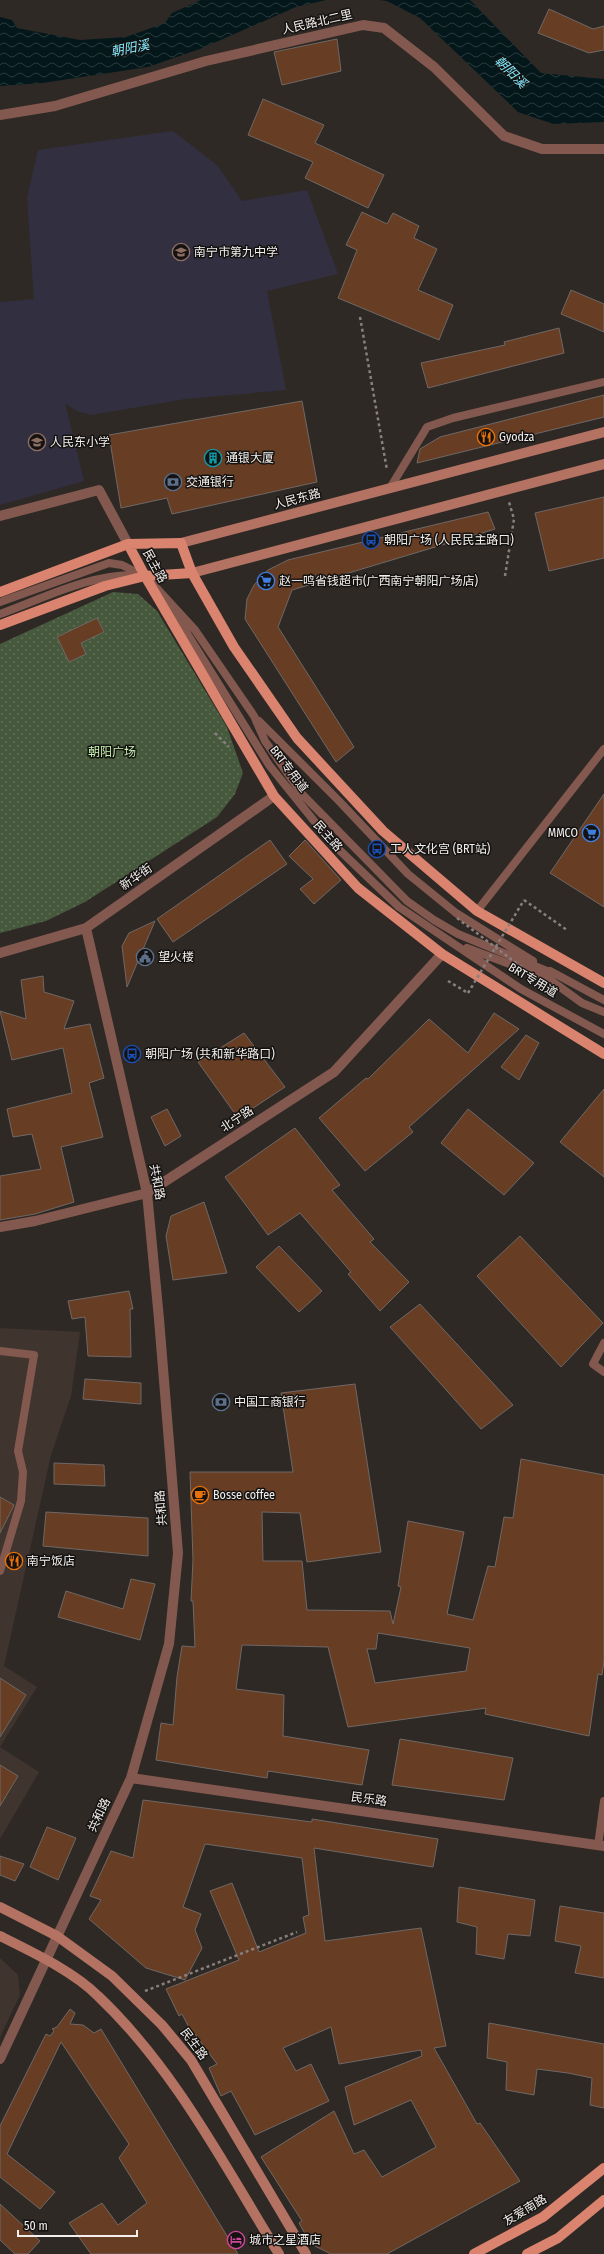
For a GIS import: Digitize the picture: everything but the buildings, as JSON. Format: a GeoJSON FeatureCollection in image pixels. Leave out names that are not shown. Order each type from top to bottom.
{"type":"FeatureCollection","features":[{"type":"Feature","properties":{"kind":"main road","name":"人民东路"},"geometry":{"type":"LineString","coordinates":[[0,592],[128,544],[181,543],[604,432]]}},
{"type":"Feature","properties":{"kind":"main road"},"geometry":{"type":"LineString","coordinates":[[0,625],[105,586],[145,576],[192,573],[604,464]]}},
{"type":"Feature","properties":{"kind":"main road"},"geometry":{"type":"LineString","coordinates":[[181,543],[192,573],[234,647],[297,738],[383,831],[477,911],[604,983]]}},
{"type":"Feature","properties":{"kind":"main road","name":"民主路"},"geometry":{"type":"LineString","coordinates":[[128,544],[145,576],[274,796],[358,888],[442,954],[604,1054]]}},
{"type":"Feature","properties":{"kind":"main road","name":"民生路"},"geometry":{"type":"LineString","coordinates":[[0,1907],[57,1936],[112,1976],[162,2025],[192,2060],[306,2254]]}},
{"type":"Feature","properties":{"kind":"main road"},"geometry":{"type":"LineString","coordinates":[[0,1936],[47,1959],[98,1995],[169,2076],[279,2254]]}},
{"type":"Feature","properties":{"kind":"main road","name":"友爱南路"},"geometry":{"type":"LineString","coordinates":[[474,2254],[544,2217],[604,2168]]}},
{"type":"Feature","properties":{"kind":"main road"},"geometry":{"type":"LineString","coordinates":[[527,2254],[558,2238],[604,2200]]}},
{"type":"Feature","properties":{"kind":"street","name":"人民路北二里"},"geometry":{"type":"LineString","coordinates":[[0,114],[55,106],[206,61],[363,25],[384,28],[434,67],[504,136],[542,149],[604,149]]}},
{"type":"Feature","properties":{"kind":"street"},"geometry":{"type":"LineString","coordinates":[[0,516],[99,490],[128,544]]}},
{"type":"Feature","properties":{"kind":"street","name":"新华街"},"geometry":{"type":"LineString","coordinates":[[0,953],[86,928],[274,796]]}},
{"type":"Feature","properties":{"kind":"street","name":"共和路"},"geometry":{"type":"LineString","coordinates":[[0,2059],[131,1778],[169,1644],[178,1553],[147,1193],[86,928]]}},
{"type":"Feature","properties":{"kind":"street","name":"北宁路"},"geometry":{"type":"LineString","coordinates":[[0,1227],[35,1221],[147,1193],[334,1072],[442,954]]}},
{"type":"Feature","properties":{"kind":"street","name":"民乐路"},"geometry":{"type":"LineString","coordinates":[[131,1778],[601,1846]]}},
{"type":"Feature","properties":{"kind":"lane"},"geometry":{"type":"LineString","coordinates":[[390,488],[427,428],[453,418],[604,382]]}},
{"type":"Feature","properties":{"kind":"lane","name":"BRT专用道"},"geometry":{"type":"LineString","coordinates":[[0,602],[109,563],[122,565],[145,576],[171,602],[195,630],[254,716],[339,801],[408,874],[456,912],[554,974],[604,1000]]}},
{"type":"Feature","properties":{"kind":"lane"},"geometry":{"type":"LineString","coordinates":[[0,614],[89,581],[119,574],[145,576]]}},
{"type":"Feature","properties":{"kind":"lane","name":"BRT专用道"},"geometry":{"type":"LineString","coordinates":[[145,576],[181,624],[269,765],[331,842],[399,907],[520,989],[604,1034]]}},
{"type":"Feature","properties":{"kind":"lane","name":"BRT专用道"},"geometry":{"type":"LineString","coordinates":[[254,716],[265,741],[302,794],[407,901],[458,934],[554,974]]}},
{"type":"Feature","properties":{"kind":"lane"},"geometry":{"type":"LineString","coordinates":[[477,911],[604,749]]}},
{"type":"Feature","properties":{"kind":"lane","name":"BRT专用道"},"geometry":{"type":"LineString","coordinates":[[452,942],[549,979],[582,1003],[604,1012]]}},
{"type":"Feature","properties":{"kind":"lane"},"geometry":{"type":"LineString","coordinates":[[604,1343],[593,1364],[604,1372]]}},
{"type":"Feature","properties":{"kind":"lane"},"geometry":{"type":"LineString","coordinates":[[0,1351],[34,1355],[18,1452],[23,1472],[21,1501],[0,1571]]}},
{"type":"Feature","properties":{"kind":"lane"},"geometry":{"type":"LineString","coordinates":[[601,1846],[604,1801]]}},
{"type":"Feature","properties":{"kind":"path"},"geometry":{"type":"LineString","coordinates":[[360,317],[390,488]]}},
{"type":"Feature","properties":{"kind":"path"},"geometry":{"type":"LineString","coordinates":[[505,576],[514,519],[506,490]]}},
{"type":"Feature","properties":{"kind":"path"},"geometry":{"type":"LineString","coordinates":[[215,733],[231,749]]}},
{"type":"Feature","properties":{"kind":"path"},"geometry":{"type":"LineString","coordinates":[[448,981],[468,993],[524,900],[567,930]]}},
{"type":"Feature","properties":{"kind":"path"},"geometry":{"type":"LineString","coordinates":[[457,918],[545,984]]}},
{"type":"Feature","properties":{"kind":"path"},"geometry":{"type":"LineString","coordinates":[[134,1996],[297,1932]]}},
{"type":"Feature","properties":{"kind":"shaded area","name":"南宁市第九中学"},"geometry":{"type":"Polygon","coordinates":[[[173,131],[217,165],[242,201],[307,190],[338,274],[267,291],[286,390],[185,399],[91,415],[77,411],[65,403],[84,481],[0,505],[0,302],[34,299],[27,198],[38,150],[173,131]]]}},
{"type":"Feature","properties":{"kind":"shaded area","name":"南宁饭店"},"geometry":{"type":"Polygon","coordinates":[[[0,1328],[80,1332],[71,1396],[51,1455],[4,1666],[37,1687],[0,1747],[0,1328]]]}},
{"type":"Feature","properties":{"kind":"shaded area"},"geometry":{"type":"Polygon","coordinates":[[[0,1747],[39,1772],[0,1839],[0,1747]]]}},
{"type":"Feature","properties":{"kind":"shaded area"},"geometry":{"type":"Polygon","coordinates":[[[0,1958],[18,1975],[20,1995],[0,2037],[0,1958]]]}},
{"type":"Feature","properties":{"kind":"green space","name":"朝阳广场"},"geometry":{"type":"Polygon","coordinates":[[[113,592],[138,594],[157,611],[227,727],[243,773],[235,794],[217,817],[85,902],[46,921],[0,933],[0,644],[113,592]]]}},
{"type":"Feature","properties":{"kind":"water","name":"朝阳溪"},"geometry":{"type":"Polygon","coordinates":[[[201,0],[326,0],[296,7],[200,49],[148,67],[43,83],[0,86],[0,17],[12,20],[17,28],[80,40],[126,37],[165,23],[172,13],[201,0]]]}},
{"type":"Feature","properties":{"kind":"water","name":"朝阳溪"},"geometry":{"type":"Polygon","coordinates":[[[379,0],[470,0],[541,73],[604,79],[604,122],[553,124],[518,112],[420,18],[387,1],[379,0]]]}},
{"type":"Feature","properties":{"kind":"place","name":"南宁市第九中学"},"geometry":{"type":"Point","coordinates":[181,252]}},
{"type":"Feature","properties":{"kind":"place","name":"Gyodza"},"geometry":{"type":"Point","coordinates":[486,437]}},
{"type":"Feature","properties":{"kind":"place","name":"人民东小学"},"geometry":{"type":"Point","coordinates":[37,442]}},
{"type":"Feature","properties":{"kind":"place","name":"通银大厦"},"geometry":{"type":"Point","coordinates":[213,458]}},
{"type":"Feature","properties":{"kind":"place","name":"交通银行"},"geometry":{"type":"Point","coordinates":[173,482]}},
{"type":"Feature","properties":{"kind":"place","name":"朝阳广场 (人民民主路口)"},"geometry":{"type":"Point","coordinates":[371,540]}},
{"type":"Feature","properties":{"kind":"place","name":"赵一鸣省钱超市(广西南宁朝阳广场店)"},"geometry":{"type":"Point","coordinates":[266,581]}},
{"type":"Feature","properties":{"kind":"place","name":"MMCO"},"geometry":{"type":"Point","coordinates":[591,833]}},
{"type":"Feature","properties":{"kind":"place","name":"工人文化宫 (BRT站)"},"geometry":{"type":"Point","coordinates":[377,849]}},
{"type":"Feature","properties":{"kind":"place","name":"望火楼"},"geometry":{"type":"Point","coordinates":[145,957]}},
{"type":"Feature","properties":{"kind":"place","name":"朝阳广场 (共和新华路口)"},"geometry":{"type":"Point","coordinates":[132,1054]}},
{"type":"Feature","properties":{"kind":"place","name":"中国工商银行"},"geometry":{"type":"Point","coordinates":[221,1402]}},
{"type":"Feature","properties":{"kind":"place","name":"Bosse coffee"},"geometry":{"type":"Point","coordinates":[200,1495]}},
{"type":"Feature","properties":{"kind":"place","name":"南宁饭店"},"geometry":{"type":"Point","coordinates":[14,1561]}},
{"type":"Feature","properties":{"kind":"place","name":"城市之星酒店"},"geometry":{"type":"Point","coordinates":[236,2240]}}]}
